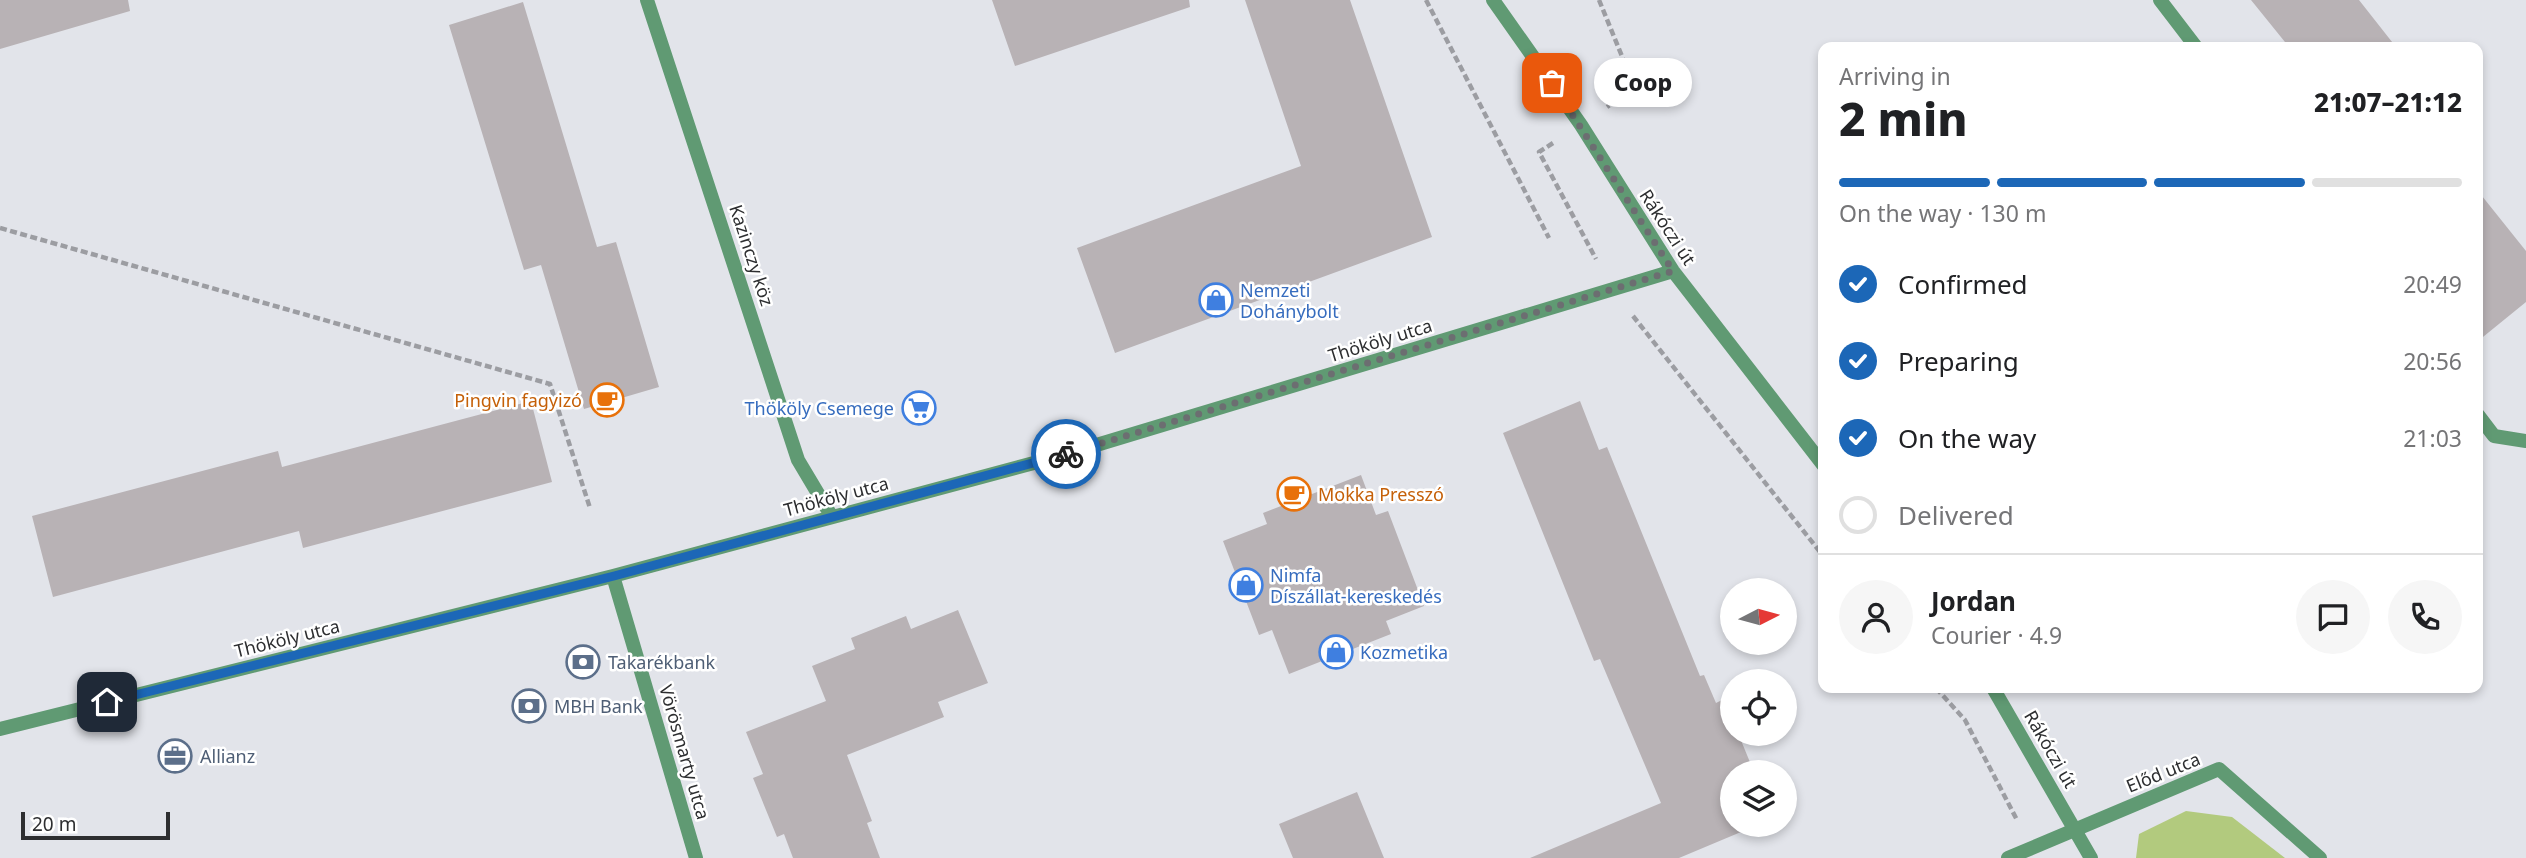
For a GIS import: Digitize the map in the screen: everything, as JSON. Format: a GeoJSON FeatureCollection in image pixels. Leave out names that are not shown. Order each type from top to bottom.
{"type":"FeatureCollection","features":[{"type":"Feature","properties":{"kind":"street","name":"Kazinczy köz"},"geometry":{"type":"LineString","coordinates":[[646,0],[798,460],[832,517]]}},
{"type":"Feature","properties":{"kind":"street","name":"Rákóczi út"},"geometry":{"type":"LineString","coordinates":[[1493,0],[1581,125],[1673,271],[1818,458]]}},
{"type":"Feature","properties":{"kind":"street"},"geometry":{"type":"LineString","coordinates":[[2160,0],[2192,42]]}},
{"type":"Feature","properties":{"kind":"street","name":"Thököly utca"},"geometry":{"type":"LineString","coordinates":[[0,729],[614,576],[1073,452],[1673,271]]}},
{"type":"Feature","properties":{"kind":"street"},"geometry":{"type":"LineString","coordinates":[[2483,422],[2494,436],[2526,441]]}},
{"type":"Feature","properties":{"kind":"street","name":"Vörösmarty utca"},"geometry":{"type":"LineString","coordinates":[[614,576],[696,858]]}},
{"type":"Feature","properties":{"kind":"street","name":"Rákóczi út"},"geometry":{"type":"LineString","coordinates":[[1996,693],[2091,858]]}},
{"type":"Feature","properties":{"kind":"street","name":"Előd utca"},"geometry":{"type":"LineString","coordinates":[[2075,829],[2219,769],[2319,858]]}},
{"type":"Feature","properties":{"kind":"street"},"geometry":{"type":"LineString","coordinates":[[2008,858],[2075,829]]}},
{"type":"Feature","properties":{"kind":"path"},"geometry":{"type":"LineString","coordinates":[[1426,0],[1549,238]]}},
{"type":"Feature","properties":{"kind":"path"},"geometry":{"type":"LineString","coordinates":[[1599,0],[1635,88],[1539,152],[1612,290],[1818,549]]}},
{"type":"Feature","properties":{"kind":"path"},"geometry":{"type":"LineString","coordinates":[[0,228],[550,384],[590,508]]}},
{"type":"Feature","properties":{"kind":"path"},"geometry":{"type":"LineString","coordinates":[[1941,693],[1965,720],[2032,848]]}},
{"type":"Feature","properties":{"kind":"green space"},"geometry":{"type":"Polygon","coordinates":[[[2186,811],[2232,817],[2285,858],[2136,858],[2139,834],[2186,811]]]}},
{"type":"Feature","properties":{"kind":"building"},"geometry":{"type":"Polygon","coordinates":[[[0,0],[128,0],[130,11],[0,49],[0,0]]]}},
{"type":"Feature","properties":{"kind":"building"},"geometry":{"type":"Polygon","coordinates":[[[992,0],[1189,0],[1190,7],[1015,66],[992,0]]]}},
{"type":"Feature","properties":{"kind":"building"},"geometry":{"type":"Polygon","coordinates":[[[1245,0],[1350,0],[1432,237],[1115,353],[1077,248],[1301,166],[1245,0]]]}},
{"type":"Feature","properties":{"kind":"building"},"geometry":{"type":"Polygon","coordinates":[[[2251,0],[2359,0],[2392,42],[2285,42],[2251,0]]]}},
{"type":"Feature","properties":{"kind":"building"},"geometry":{"type":"Polygon","coordinates":[[[523,2],[597,247],[616,242],[659,387],[584,409],[541,265],[524,270],[449,25],[523,2]]]}},
{"type":"Feature","properties":{"kind":"building"},"geometry":{"type":"Polygon","coordinates":[[[2483,197],[2526,251],[2526,302],[2483,337],[2483,197]]]}},
{"type":"Feature","properties":{"kind":"building"},"geometry":{"type":"Polygon","coordinates":[[[531,401],[552,482],[303,548],[299,531],[53,597],[32,516],[278,451],[282,467],[531,401]]]}},
{"type":"Feature","properties":{"kind":"building"},"geometry":{"type":"Polygon","coordinates":[[[1580,401],[1599,450],[1607,447],[1700,676],[1704,675],[1716,703],[1720,701],[1720,746],[1743,746],[1749,760],[1720,760],[1720,837],[1729,837],[1679,858],[1530,858],[1661,803],[1600,659],[1594,661],[1503,433],[1580,401]]]}},
{"type":"Feature","properties":{"kind":"building"},"geometry":{"type":"Polygon","coordinates":[[[1361,475],[1376,515],[1388,511],[1424,606],[1386,621],[1391,634],[1289,674],[1272,630],[1259,635],[1223,541],[1267,524],[1263,513],[1361,475]]]}},
{"type":"Feature","properties":{"kind":"building"},"geometry":{"type":"Polygon","coordinates":[[[958,610],[988,683],[938,702],[944,717],[847,755],[872,821],[867,823],[880,858],[793,858],[784,834],[777,837],[753,778],[763,774],[746,732],[826,701],[812,666],[855,649],[851,638],[906,616],[911,629],[958,610]]]}},
{"type":"Feature","properties":{"kind":"building"},"geometry":{"type":"Polygon","coordinates":[[[1357,792],[1384,858],[1293,858],[1279,824],[1357,792]]]}},
{"type":"Feature","properties":{"kind":"way so far"},"geometry":{"type":"LineString","coordinates":[[1066,454],[1673,271],[1552,83]]}},
{"type":"Feature","properties":{"kind":"place","name":"Coop"},"geometry":{"type":"Point","coordinates":[1552,83]}},
{"type":"Feature","properties":{"kind":"place","name":"Nemzeti Dohánybolt"},"geometry":{"type":"Point","coordinates":[1216,300]}},
{"type":"Feature","properties":{"kind":"place","name":"Pingvin fagyizó"},"geometry":{"type":"Point","coordinates":[607,400]}},
{"type":"Feature","properties":{"kind":"place","name":"Thököly Csemege"},"geometry":{"type":"Point","coordinates":[919,408]}},
{"type":"Feature","properties":{"kind":"place","name":"Mokka Presszó"},"geometry":{"type":"Point","coordinates":[1294,494]}},
{"type":"Feature","properties":{"kind":"place","name":"Nimfa Díszállat-kereskedés"},"geometry":{"type":"Point","coordinates":[1246,585]}},
{"type":"Feature","properties":{"kind":"place","name":"Kozmetika"},"geometry":{"type":"Point","coordinates":[1336,652]}},
{"type":"Feature","properties":{"kind":"place","name":"Takarékbank"},"geometry":{"type":"Point","coordinates":[583,662]}},
{"type":"Feature","properties":{"kind":"place","name":"MBH Bank"},"geometry":{"type":"Point","coordinates":[529,706]}},
{"type":"Feature","properties":{"kind":"place","name":"Allianz"},"geometry":{"type":"Point","coordinates":[175,756]}},
{"type":"Feature","properties":{"kind":"route"},"geometry":{"type":"LineString","coordinates":[[107,702],[614,576],[1066,454]]}}]}
